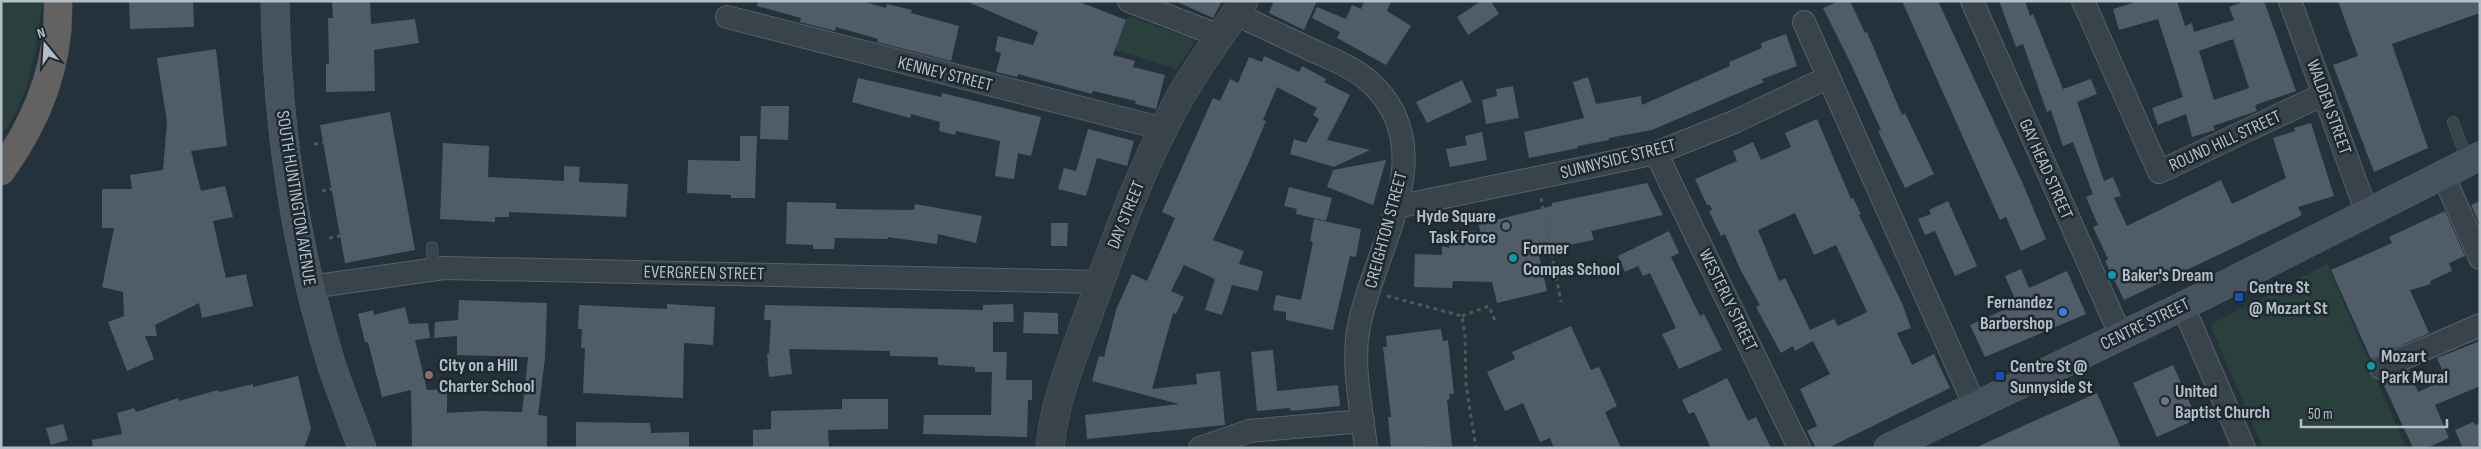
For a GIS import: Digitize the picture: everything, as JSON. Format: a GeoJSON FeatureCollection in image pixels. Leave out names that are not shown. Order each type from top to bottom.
{"type":"FeatureCollection","features":[{"type":"Feature","properties":{"kind":"highway"},"geometry":{"type":"LineString","coordinates":[[1,171],[26,134],[46,90],[55,48],[58,1]]}},
{"type":"Feature","properties":{"kind":"main road","name":"SOUTH HUNTINGTON AVENUE"},"geometry":{"type":"LineString","coordinates":[[275,1],[278,72],[287,161],[310,287],[332,365],[362,448]]}},
{"type":"Feature","properties":{"kind":"main road","name":"CENTRE STREET"},"geometry":{"type":"LineString","coordinates":[[1888,448],[2183,306],[2474,159]]}},
{"type":"Feature","properties":{"kind":"street"},"geometry":{"type":"LineString","coordinates":[[1129,1],[1220,36]]}},
{"type":"Feature","properties":{"kind":"street","name":"GAY HEAD STREET"},"geometry":{"type":"LineString","coordinates":[[1972,1],[2120,336]]}},
{"type":"Feature","properties":{"kind":"street","name":"ROUND HILL STREET"},"geometry":{"type":"LineString","coordinates":[[2083,1],[2159,172],[2324,94]]}},
{"type":"Feature","properties":{"kind":"street","name":"WALDEN STREET"},"geometry":{"type":"LineString","coordinates":[[2290,1],[2367,214]]}},
{"type":"Feature","properties":{"kind":"street","name":"DAY STREET"},"geometry":{"type":"LineString","coordinates":[[1050,448],[1062,389],[1129,206],[1164,129],[1195,72],[1240,7]]}},
{"type":"Feature","properties":{"kind":"street","name":"CREIGHTON STREET"},"geometry":{"type":"LineString","coordinates":[[1240,7],[1365,78],[1380,93],[1392,110],[1402,139],[1404,169],[1396,207],[1358,332],[1358,372],[1366,448]]}},
{"type":"Feature","properties":{"kind":"street","name":"KENNEY STREET"},"geometry":{"type":"LineString","coordinates":[[727,17],[1164,129]]}},
{"type":"Feature","properties":{"kind":"street"},"geometry":{"type":"LineString","coordinates":[[1804,22],[1975,406]]}},
{"type":"Feature","properties":{"kind":"street","name":"SUNNYSIDE STREET"},"geometry":{"type":"LineString","coordinates":[[1396,207],[1656,153],[1734,122],[1829,77]]}},
{"type":"Feature","properties":{"kind":"street","name":"WESTERLY STREET"},"geometry":{"type":"LineString","coordinates":[[1656,153],[1799,448]]}},
{"type":"Feature","properties":{"kind":"street"},"geometry":{"type":"LineString","coordinates":[[2443,175],[2480,258]]}},
{"type":"Feature","properties":{"kind":"street","name":"EVERGREEN STREET"},"geometry":{"type":"LineString","coordinates":[[310,287],[432,258],[1100,282]]}},
{"type":"Feature","properties":{"kind":"street"},"geometry":{"type":"LineString","coordinates":[[2183,306],[2244,448]]}},
{"type":"Feature","properties":{"kind":"street"},"geometry":{"type":"LineString","coordinates":[[2381,368],[2480,325]]}},
{"type":"Feature","properties":{"kind":"street"},"geometry":{"type":"LineString","coordinates":[[1200,448],[1249,431],[1363,421]]}},
{"type":"Feature","properties":{"kind":"lane"},"geometry":{"type":"LineString","coordinates":[[2453,122],[2474,159]]}},
{"type":"Feature","properties":{"kind":"path"},"geometry":{"type":"LineString","coordinates":[[314,144],[323,143]]}},
{"type":"Feature","properties":{"kind":"path"},"geometry":{"type":"LineString","coordinates":[[322,191],[332,189]]}},
{"type":"Feature","properties":{"kind":"path"},"geometry":{"type":"LineString","coordinates":[[1540,193],[1561,302]]}},
{"type":"Feature","properties":{"kind":"path"},"geometry":{"type":"LineString","coordinates":[[329,238],[340,236]]}},
{"type":"Feature","properties":{"kind":"path"},"geometry":{"type":"LineString","coordinates":[[1384,295],[1462,316],[1488,306],[1495,322]]}},
{"type":"Feature","properties":{"kind":"path"},"geometry":{"type":"LineString","coordinates":[[1462,316],[1465,335],[1466,390],[1476,447],[1481,448]]}},
{"type":"Feature","properties":{"kind":"green space"},"geometry":{"type":"Polygon","coordinates":[[[1,1],[42,3],[31,73],[19,106],[1,136],[1,1]]]}},
{"type":"Feature","properties":{"kind":"green space"},"geometry":{"type":"Polygon","coordinates":[[[1128,16],[1193,39],[1194,44],[1176,69],[1115,50],[1128,16]]]}},
{"type":"Feature","properties":{"kind":"green space"},"geometry":{"type":"Polygon","coordinates":[[[2327,264],[2406,448],[2263,448],[2210,325],[2327,264]]]}},
{"type":"Feature","properties":{"kind":"building"},"geometry":{"type":"Polygon","coordinates":[[[129,1],[193,1],[194,27],[130,29],[129,1]]]}},
{"type":"Feature","properties":{"kind":"building"},"geometry":{"type":"Polygon","coordinates":[[[332,1],[370,1],[371,24],[415,19],[419,43],[374,50],[375,91],[326,92],[326,64],[329,64],[328,18],[333,18],[332,1]]]}},
{"type":"Feature","properties":{"kind":"building"},"geometry":{"type":"Polygon","coordinates":[[[758,1],[862,1],[886,8],[887,4],[912,10],[911,13],[959,26],[951,61],[877,42],[878,39],[836,27],[835,31],[800,22],[801,18],[757,6],[758,1]]]}},
{"type":"Feature","properties":{"kind":"building"},"geometry":{"type":"Polygon","coordinates":[[[966,1],[1077,1],[1126,20],[1113,55],[1135,61],[1133,67],[1165,75],[1156,109],[1135,104],[1136,101],[1093,91],[1092,94],[1018,74],[1017,77],[996,72],[1001,53],[995,51],[998,36],[1033,45],[1038,32],[966,1]]]}},
{"type":"Feature","properties":{"kind":"building"},"geometry":{"type":"Polygon","coordinates":[[[1175,1],[1222,1],[1213,18],[1175,1]]]}},
{"type":"Feature","properties":{"kind":"building"},"geometry":{"type":"Polygon","coordinates":[[[1274,1],[1317,1],[1304,30],[1269,13],[1274,1]]]}},
{"type":"Feature","properties":{"kind":"building"},"geometry":{"type":"Polygon","coordinates":[[[1364,1],[1391,1],[1387,11],[1411,26],[1386,65],[1337,38],[1340,32],[1312,18],[1317,7],[1346,19],[1352,5],[1361,9],[1364,1]]]}},
{"type":"Feature","properties":{"kind":"building"},"geometry":{"type":"Polygon","coordinates":[[[1481,1],[1491,1],[1499,14],[1468,35],[1457,17],[1481,1]]]}},
{"type":"Feature","properties":{"kind":"building"},"geometry":{"type":"Polygon","coordinates":[[[1839,1],[1850,1],[1865,33],[1867,32],[1902,115],[1905,113],[1934,174],[1905,188],[1878,131],[1881,130],[1851,64],[1823,8],[1839,1]]]}},
{"type":"Feature","properties":{"kind":"building"},"geometry":{"type":"Polygon","coordinates":[[[1902,1],[1938,1],[2023,184],[2046,239],[2021,251],[2006,217],[2000,220],[1902,1]]]}},
{"type":"Feature","properties":{"kind":"building"},"geometry":{"type":"Polygon","coordinates":[[[1999,1],[2025,1],[2030,16],[2033,14],[2063,89],[2091,79],[2097,94],[2077,102],[2104,181],[2113,177],[2121,196],[2114,198],[2127,226],[2221,180],[2232,204],[2286,178],[2273,138],[2295,131],[2294,128],[2311,123],[2334,196],[2298,207],[2302,215],[2124,300],[2105,261],[2108,259],[2093,227],[2098,225],[2086,197],[2093,194],[2073,142],[2063,146],[2051,110],[2047,112],[2023,44],[2016,47],[1999,1]]]}},
{"type":"Feature","properties":{"kind":"building"},"geometry":{"type":"Polygon","coordinates":[[[2139,1],[2177,1],[2185,26],[2192,23],[2194,32],[2234,20],[2229,7],[2246,1],[2264,1],[2296,91],[2255,105],[2257,111],[2213,126],[2215,130],[2192,137],[2186,114],[2158,125],[2152,108],[2183,97],[2158,19],[2119,30],[2113,9],[2139,1]],[[2233,39],[2199,51],[2214,100],[2249,88],[2233,39]]]}},
{"type":"Feature","properties":{"kind":"building"},"geometry":{"type":"Polygon","coordinates":[[[2338,1],[2480,1],[2480,13],[2392,44],[2428,148],[2374,172],[2333,65],[2358,56],[2338,1]]]}},
{"type":"Feature","properties":{"kind":"building"},"geometry":{"type":"Polygon","coordinates":[[[1786,34],[1797,66],[1762,79],[1764,82],[1652,130],[1609,138],[1609,140],[1578,146],[1578,148],[1529,158],[1524,132],[1584,118],[1573,82],[1588,77],[1596,104],[1641,96],[1642,105],[1730,66],[1729,62],[1762,48],[1761,43],[1786,34]]]}},
{"type":"Feature","properties":{"kind":"building"},"geometry":{"type":"Polygon","coordinates":[[[216,49],[227,146],[191,151],[201,191],[225,186],[233,217],[213,221],[226,278],[246,274],[253,306],[202,318],[199,303],[155,325],[157,336],[145,336],[154,359],[127,371],[108,322],[124,316],[123,292],[102,287],[114,228],[102,228],[102,189],[132,189],[130,175],[163,170],[167,122],[157,58],[216,49]]]}},
{"type":"Feature","properties":{"kind":"building"},"geometry":{"type":"Polygon","coordinates":[[[1264,56],[1299,72],[1302,66],[1326,79],[1324,82],[1350,95],[1327,140],[1370,150],[1334,167],[1290,154],[1294,139],[1306,143],[1319,119],[1313,115],[1317,108],[1277,87],[1263,120],[1266,121],[1213,240],[1244,251],[1239,264],[1263,271],[1258,291],[1232,285],[1222,315],[1205,310],[1215,279],[1184,265],[1171,291],[1184,297],[1176,314],[1173,313],[1152,389],[1197,384],[1196,374],[1220,371],[1225,425],[1087,439],[1085,415],[1179,404],[1092,381],[1099,356],[1104,357],[1116,310],[1132,274],[1147,281],[1175,218],[1162,212],[1213,98],[1220,101],[1230,79],[1238,83],[1249,57],[1262,62],[1264,56]]]}},
{"type":"Feature","properties":{"kind":"building"},"geometry":{"type":"Polygon","coordinates":[[[858,78],[941,97],[942,93],[1041,117],[1031,156],[1018,153],[1014,179],[995,176],[1000,141],[956,131],[955,135],[939,131],[940,122],[911,114],[910,118],[852,102],[858,78]]]}},
{"type":"Feature","properties":{"kind":"building"},"geometry":{"type":"Polygon","coordinates":[[[1462,80],[1472,102],[1427,123],[1416,102],[1462,80]]]}},
{"type":"Feature","properties":{"kind":"building"},"geometry":{"type":"Polygon","coordinates":[[[1513,86],[1519,118],[1486,124],[1482,100],[1497,96],[1496,89],[1513,86]]]}},
{"type":"Feature","properties":{"kind":"building"},"geometry":{"type":"Polygon","coordinates":[[[761,106],[789,106],[788,140],[760,139],[761,106]]]}},
{"type":"Feature","properties":{"kind":"building"},"geometry":{"type":"Polygon","coordinates":[[[390,112],[415,250],[345,263],[320,125],[390,112]]]}},
{"type":"Feature","properties":{"kind":"building"},"geometry":{"type":"Polygon","coordinates":[[[1817,119],[1851,199],[1853,198],[1861,214],[1859,215],[1902,303],[1911,328],[1897,333],[1912,365],[1934,354],[1950,388],[1828,448],[1816,448],[1807,431],[1817,426],[1800,389],[1830,374],[1813,341],[1795,351],[1793,346],[1781,353],[1756,307],[1760,305],[1740,269],[1725,234],[1721,236],[1709,211],[1712,210],[1710,205],[1707,205],[1695,179],[1737,161],[1733,151],[1753,142],[1761,160],[1791,147],[1785,133],[1817,119]],[[1795,213],[1758,230],[1779,281],[1785,278],[1810,330],[1834,319],[1838,326],[1867,312],[1836,245],[1814,255],[1795,213]]]}},
{"type":"Feature","properties":{"kind":"building"},"geometry":{"type":"Polygon","coordinates":[[[1088,129],[1134,141],[1127,166],[1097,158],[1086,196],[1058,189],[1064,168],[1076,171],[1088,129]]]}},
{"type":"Feature","properties":{"kind":"building"},"geometry":{"type":"Polygon","coordinates":[[[1482,132],[1487,160],[1450,167],[1446,149],[1467,145],[1465,136],[1482,132]]]}},
{"type":"Feature","properties":{"kind":"building"},"geometry":{"type":"Polygon","coordinates":[[[740,136],[757,136],[755,198],[731,198],[731,195],[687,193],[688,160],[740,161],[740,136]]]}},
{"type":"Feature","properties":{"kind":"building"},"geometry":{"type":"Polygon","coordinates":[[[443,143],[489,146],[488,177],[564,181],[564,166],[580,167],[579,182],[628,184],[626,217],[509,212],[509,217],[495,217],[495,222],[440,219],[443,143]]]}},
{"type":"Feature","properties":{"kind":"building"},"geometry":{"type":"Polygon","coordinates":[[[1386,160],[1373,205],[1327,187],[1333,170],[1386,160]]]}},
{"type":"Feature","properties":{"kind":"building"},"geometry":{"type":"Polygon","coordinates":[[[1647,183],[1663,215],[1591,231],[1594,240],[1538,251],[1547,291],[1497,303],[1492,282],[1453,281],[1452,288],[1414,287],[1415,254],[1442,255],[1442,246],[1449,248],[1454,230],[1480,232],[1479,224],[1552,206],[1552,203],[1647,183]]]}},
{"type":"Feature","properties":{"kind":"building"},"geometry":{"type":"Polygon","coordinates":[[[1289,187],[1332,198],[1326,221],[1296,214],[1297,209],[1284,206],[1289,187]]]}},
{"type":"Feature","properties":{"kind":"building"},"geometry":{"type":"Polygon","coordinates":[[[1948,201],[1977,266],[1955,276],[1935,231],[1925,235],[1918,219],[1931,214],[1929,210],[1948,201]]]}},
{"type":"Feature","properties":{"kind":"building"},"geometry":{"type":"Polygon","coordinates":[[[2480,201],[2480,225],[2471,205],[2480,201]]]}},
{"type":"Feature","properties":{"kind":"building"},"geometry":{"type":"Polygon","coordinates":[[[787,202],[836,203],[836,209],[914,210],[915,204],[982,216],[976,243],[938,234],[937,244],[888,237],[888,239],[835,238],[834,249],[813,249],[813,245],[786,244],[787,202]]]}},
{"type":"Feature","properties":{"kind":"building"},"geometry":{"type":"Polygon","coordinates":[[[2445,211],[2465,256],[2449,263],[2452,271],[2430,281],[2431,284],[2410,290],[2429,333],[2371,359],[2331,270],[2392,243],[2389,237],[2445,211]]]}},
{"type":"Feature","properties":{"kind":"building"},"geometry":{"type":"Polygon","coordinates":[[[1314,219],[1361,229],[1356,257],[1350,256],[1333,330],[1286,320],[1286,312],[1273,310],[1276,295],[1301,300],[1313,242],[1310,241],[1314,219]]]}},
{"type":"Feature","properties":{"kind":"building"},"geometry":{"type":"Polygon","coordinates":[[[1051,223],[1068,223],[1067,246],[1051,246],[1051,223]]]}},
{"type":"Feature","properties":{"kind":"building"},"geometry":{"type":"Polygon","coordinates":[[[1669,231],[1679,253],[1671,257],[1700,316],[1704,314],[1722,350],[1679,369],[1662,334],[1676,328],[1650,273],[1643,276],[1638,266],[1625,272],[1618,256],[1669,231]]]}},
{"type":"Feature","properties":{"kind":"building"},"geometry":{"type":"Polygon","coordinates":[[[2021,269],[2029,288],[2067,271],[2086,314],[1985,357],[1970,325],[2017,304],[2005,276],[2021,269]]]}},
{"type":"Feature","properties":{"kind":"building"},"geometry":{"type":"Polygon","coordinates":[[[459,300],[547,303],[545,358],[538,415],[547,416],[547,448],[412,448],[411,390],[382,397],[368,342],[365,342],[358,314],[373,310],[374,315],[405,307],[409,324],[428,323],[430,338],[415,340],[427,390],[447,389],[447,413],[480,411],[522,412],[528,357],[457,355],[457,336],[434,338],[435,322],[458,320],[459,300]]]}},
{"type":"Feature","properties":{"kind":"building"},"geometry":{"type":"Polygon","coordinates":[[[667,304],[715,307],[713,345],[684,343],[683,398],[583,393],[585,348],[581,348],[582,329],[578,329],[579,305],[667,309],[667,304]]]}},
{"type":"Feature","properties":{"kind":"building"},"geometry":{"type":"Polygon","coordinates":[[[1013,304],[1014,322],[993,322],[993,352],[1007,352],[1006,380],[1032,380],[1032,400],[1028,400],[1027,437],[923,434],[924,415],[991,415],[992,372],[975,372],[975,367],[938,365],[938,357],[890,356],[890,351],[789,349],[792,374],[769,377],[767,354],[769,353],[771,320],[764,320],[765,305],[983,310],[983,305],[1013,304]]]}},
{"type":"Feature","properties":{"kind":"building"},"geometry":{"type":"Polygon","coordinates":[[[1024,312],[1058,313],[1058,334],[1023,333],[1024,312]]]}},
{"type":"Feature","properties":{"kind":"building"},"geometry":{"type":"Polygon","coordinates":[[[1571,326],[1591,370],[1599,367],[1617,406],[1605,412],[1621,448],[1554,448],[1550,438],[1540,442],[1523,403],[1505,411],[1487,372],[1515,359],[1512,352],[1571,326]]]}},
{"type":"Feature","properties":{"kind":"building"},"geometry":{"type":"Polygon","coordinates":[[[1441,329],[1443,341],[1448,340],[1454,394],[1449,394],[1450,399],[1447,400],[1452,446],[1391,448],[1388,417],[1391,417],[1383,347],[1387,347],[1386,336],[1441,329]]]}},
{"type":"Feature","properties":{"kind":"building"},"geometry":{"type":"Polygon","coordinates":[[[2480,341],[2480,386],[2435,405],[2449,438],[2427,448],[2413,448],[2382,381],[2409,370],[2418,392],[2446,379],[2437,358],[2480,341]]]}},
{"type":"Feature","properties":{"kind":"building"},"geometry":{"type":"Polygon","coordinates":[[[1273,350],[1277,391],[1338,385],[1340,406],[1291,411],[1290,408],[1257,411],[1251,352],[1273,350]]]}},
{"type":"Feature","properties":{"kind":"building","name":"United Baptist Church"},"geometry":{"type":"Polygon","coordinates":[[[2173,365],[2197,419],[2157,437],[2133,383],[2173,365]]]}},
{"type":"Feature","properties":{"kind":"building"},"geometry":{"type":"Polygon","coordinates":[[[298,376],[311,429],[304,448],[93,448],[92,440],[122,434],[117,413],[134,408],[136,412],[178,398],[179,401],[218,390],[219,392],[253,384],[253,387],[298,376]]]}},
{"type":"Feature","properties":{"kind":"building"},"geometry":{"type":"Polygon","coordinates":[[[1727,378],[1748,421],[1756,417],[1771,448],[1711,448],[1694,412],[1689,414],[1682,400],[1727,378]]]}},
{"type":"Feature","properties":{"kind":"building"},"geometry":{"type":"Polygon","coordinates":[[[2097,393],[2121,448],[1975,448],[2025,425],[2097,393]]]}},
{"type":"Feature","properties":{"kind":"building"},"geometry":{"type":"Polygon","coordinates":[[[842,399],[888,399],[888,429],[828,430],[829,448],[753,448],[753,430],[771,429],[771,411],[842,409],[842,399]]]}},
{"type":"Feature","properties":{"kind":"building"},"geometry":{"type":"Polygon","coordinates":[[[576,422],[650,423],[651,433],[689,432],[689,448],[576,448],[576,422]]]}},
{"type":"Feature","properties":{"kind":"building"},"geometry":{"type":"Polygon","coordinates":[[[2473,422],[2475,425],[2480,423],[2480,448],[2463,448],[2455,430],[2473,422]]]}},
{"type":"Feature","properties":{"kind":"building"},"geometry":{"type":"Polygon","coordinates":[[[63,424],[68,440],[51,445],[46,428],[63,424]]]}},
{"type":"Feature","properties":{"kind":"place","name":"Hyde Square Task Force"},"geometry":{"type":"Point","coordinates":[1506,226]}},
{"type":"Feature","properties":{"kind":"place","name":"Former Compas School"},"geometry":{"type":"Point","coordinates":[1513,258]}},
{"type":"Feature","properties":{"kind":"place","name":"Baker's Dream"},"geometry":{"type":"Point","coordinates":[2112,275]}},
{"type":"Feature","properties":{"kind":"place","name":"Centre St @ Mozart St"},"geometry":{"type":"Point","coordinates":[2239,297]}},
{"type":"Feature","properties":{"kind":"place","name":"Fernandez Barbershop"},"geometry":{"type":"Point","coordinates":[2063,312]}},
{"type":"Feature","properties":{"kind":"place","name":"Mozart Park Mural"},"geometry":{"type":"Point","coordinates":[2371,366]}},
{"type":"Feature","properties":{"kind":"place","name":"City on a Hill Charter School"},"geometry":{"type":"Point","coordinates":[429,375]}},
{"type":"Feature","properties":{"kind":"place","name":"Centre St @ Sunnyside St"},"geometry":{"type":"Point","coordinates":[2000,376]}},
{"type":"Feature","properties":{"kind":"place","name":"United Baptist Church"},"geometry":{"type":"Point","coordinates":[2165,401]}}]}
